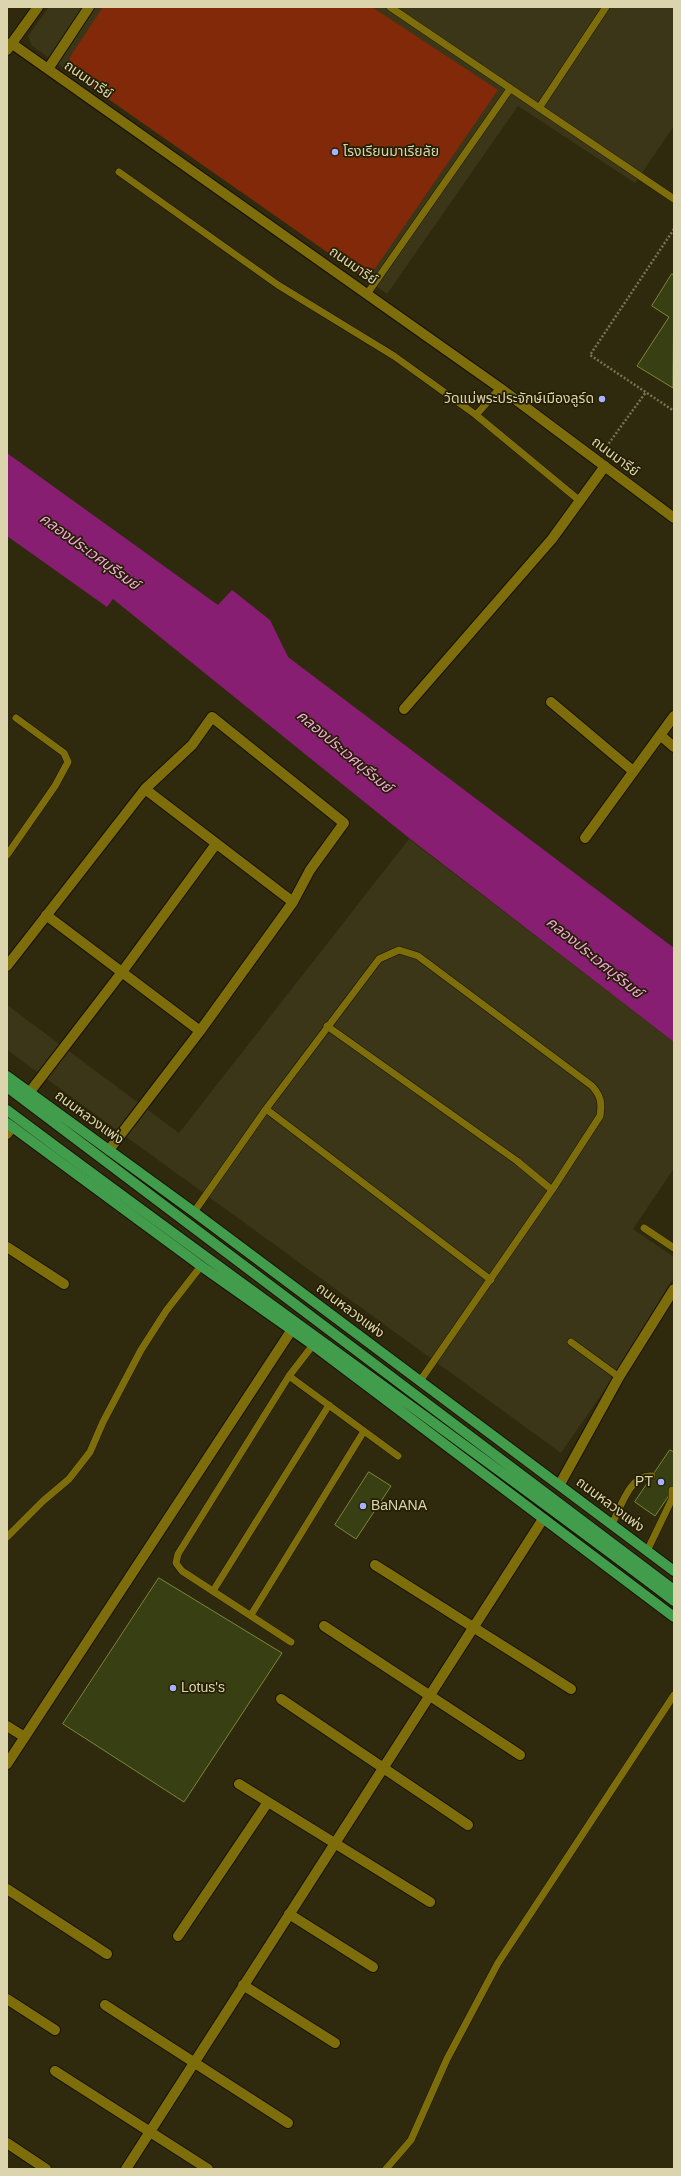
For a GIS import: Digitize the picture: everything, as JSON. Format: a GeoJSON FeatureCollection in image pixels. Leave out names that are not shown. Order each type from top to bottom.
{"type":"FeatureCollection","features":[{"type":"Feature","properties":{"kind":"main road","name":"ถนนหลวงแพ่ง"},"geometry":{"type":"LineString","coordinates":[[7,1076],[194,1212],[560,1484],[674,1571]]}},
{"type":"Feature","properties":{"kind":"main road"},"geometry":{"type":"LineString","coordinates":[[7,1087],[674,1590]]}},
{"type":"Feature","properties":{"kind":"main road"},"geometry":{"type":"LineString","coordinates":[[7,1110],[243,1286],[474,1450],[674,1601]]}},
{"type":"Feature","properties":{"kind":"main road"},"geometry":{"type":"LineString","coordinates":[[9,1128],[291,1331],[313,1345],[674,1617]]}},
{"type":"Feature","properties":{"kind":"street"},"geometry":{"type":"LineString","coordinates":[[9,47],[38,7]]}},
{"type":"Feature","properties":{"kind":"street"},"geometry":{"type":"LineString","coordinates":[[48,69],[89,7]]}},
{"type":"Feature","properties":{"kind":"street","name":"ถนนมารีย์"},"geometry":{"type":"LineString","coordinates":[[9,47],[48,69],[500,388],[674,518]]}},
{"type":"Feature","properties":{"kind":"street"},"geometry":{"type":"LineString","coordinates":[[404,708],[552,539],[580,501],[601,463]]}},
{"type":"Feature","properties":{"kind":"street"},"geometry":{"type":"LineString","coordinates":[[551,702],[633,771]]}},
{"type":"Feature","properties":{"kind":"street"},"geometry":{"type":"LineString","coordinates":[[585,838],[674,716]]}},
{"type":"Feature","properties":{"kind":"street"},"geometry":{"type":"LineString","coordinates":[[7,966],[145,789],[192,745],[212,717],[344,823],[310,870],[292,902],[200,1031],[109,1150]]}},
{"type":"Feature","properties":{"kind":"street"},"geometry":{"type":"LineString","coordinates":[[660,735],[674,747]]}},
{"type":"Feature","properties":{"kind":"street"},"geometry":{"type":"LineString","coordinates":[[145,789],[292,902]]}},
{"type":"Feature","properties":{"kind":"street"},"geometry":{"type":"LineString","coordinates":[[29,1093],[122,972],[216,844]]}},
{"type":"Feature","properties":{"kind":"street"},"geometry":{"type":"LineString","coordinates":[[46,915],[200,1031]]}},
{"type":"Feature","properties":{"kind":"street"},"geometry":{"type":"LineString","coordinates":[[7,1247],[64,1284]]}},
{"type":"Feature","properties":{"kind":"street"},"geometry":{"type":"LineString","coordinates":[[560,1484],[619,1377],[674,1289]]}},
{"type":"Feature","properties":{"kind":"street"},"geometry":{"type":"LineString","coordinates":[[7,1764],[23,1736],[291,1331]]}},
{"type":"Feature","properties":{"kind":"street"},"geometry":{"type":"LineString","coordinates":[[126,2169],[543,1519]]}},
{"type":"Feature","properties":{"kind":"street"},"geometry":{"type":"LineString","coordinates":[[375,1565],[571,1689]]}},
{"type":"Feature","properties":{"kind":"street"},"geometry":{"type":"LineString","coordinates":[[324,1626],[520,1755]]}},
{"type":"Feature","properties":{"kind":"street"},"geometry":{"type":"LineString","coordinates":[[280,1699],[468,1825]]}},
{"type":"Feature","properties":{"kind":"street"},"geometry":{"type":"LineString","coordinates":[[7,1726],[23,1736]]}},
{"type":"Feature","properties":{"kind":"street"},"geometry":{"type":"LineString","coordinates":[[239,1784],[430,1902]]}},
{"type":"Feature","properties":{"kind":"street"},"geometry":{"type":"LineString","coordinates":[[178,1936],[268,1802]]}},
{"type":"Feature","properties":{"kind":"street"},"geometry":{"type":"LineString","coordinates":[[7,1889],[107,1954]]}},
{"type":"Feature","properties":{"kind":"street"},"geometry":{"type":"LineString","coordinates":[[289,1914],[373,1967]]}},
{"type":"Feature","properties":{"kind":"street"},"geometry":{"type":"LineString","coordinates":[[243,1986],[335,2043]]}},
{"type":"Feature","properties":{"kind":"street"},"geometry":{"type":"LineString","coordinates":[[7,1999],[55,2030]]}},
{"type":"Feature","properties":{"kind":"street"},"geometry":{"type":"LineString","coordinates":[[105,2005],[288,2123]]}},
{"type":"Feature","properties":{"kind":"street"},"geometry":{"type":"LineString","coordinates":[[55,2070],[208,2169]]}},
{"type":"Feature","properties":{"kind":"street"},"geometry":{"type":"LineString","coordinates":[[7,2143],[46,2169]]}},
{"type":"Feature","properties":{"kind":"lane"},"geometry":{"type":"LineString","coordinates":[[390,7],[674,198]]}},
{"type":"Feature","properties":{"kind":"lane"},"geometry":{"type":"LineString","coordinates":[[539,108],[606,7]]}},
{"type":"Feature","properties":{"kind":"lane"},"geometry":{"type":"LineString","coordinates":[[367,294],[510,89]]}},
{"type":"Feature","properties":{"kind":"lane"},"geometry":{"type":"LineString","coordinates":[[119,172],[278,285],[394,356],[476,415],[580,501]]}},
{"type":"Feature","properties":{"kind":"lane"},"geometry":{"type":"LineString","coordinates":[[476,415],[500,388]]}},
{"type":"Feature","properties":{"kind":"lane"},"geometry":{"type":"LineString","coordinates":[[7,855],[55,786],[68,762],[64,753],[16,718]]}},
{"type":"Feature","properties":{"kind":"lane"},"geometry":{"type":"LineString","coordinates":[[194,1212],[266,1109],[327,1026],[379,959],[399,950],[418,956],[592,1086],[599,1094],[601,1104],[600,1116],[491,1280],[420,1381]]}},
{"type":"Feature","properties":{"kind":"lane"},"geometry":{"type":"LineString","coordinates":[[327,1026],[517,1161],[552,1190]]}},
{"type":"Feature","properties":{"kind":"lane"},"geometry":{"type":"LineString","coordinates":[[266,1109],[491,1280]]}},
{"type":"Feature","properties":{"kind":"lane"},"geometry":{"type":"LineString","coordinates":[[644,1228],[674,1248]]}},
{"type":"Feature","properties":{"kind":"lane"},"geometry":{"type":"LineString","coordinates":[[7,1537],[43,1501],[69,1479],[90,1452],[103,1422],[141,1350],[166,1311],[201,1266]]}},
{"type":"Feature","properties":{"kind":"lane"},"geometry":{"type":"LineString","coordinates":[[571,1342],[619,1377]]}},
{"type":"Feature","properties":{"kind":"lane"},"geometry":{"type":"LineString","coordinates":[[291,1642],[182,1571],[176,1563],[178,1554],[289,1376],[313,1345]]}},
{"type":"Feature","properties":{"kind":"lane"},"geometry":{"type":"LineString","coordinates":[[289,1376],[398,1456]]}},
{"type":"Feature","properties":{"kind":"lane"},"geometry":{"type":"LineString","coordinates":[[212,1591],[329,1405]]}},
{"type":"Feature","properties":{"kind":"lane"},"geometry":{"type":"LineString","coordinates":[[251,1615],[364,1431]]}},
{"type":"Feature","properties":{"kind":"lane"},"geometry":{"type":"LineString","coordinates":[[612,1524],[635,1481],[645,1475],[652,1476]]}},
{"type":"Feature","properties":{"kind":"lane"},"geometry":{"type":"LineString","coordinates":[[647,1551],[672,1499],[672,1490]]}},
{"type":"Feature","properties":{"kind":"lane"},"geometry":{"type":"LineString","coordinates":[[386,2169],[411,2140],[447,2059],[498,1963],[673,1698]]}},
{"type":"Feature","properties":{"kind":"path"},"geometry":{"type":"LineString","coordinates":[[674,229],[590,355],[674,411]]}},
{"type":"Feature","properties":{"kind":"path"},"geometry":{"type":"LineString","coordinates":[[601,463],[646,392]]}},
{"type":"Feature","properties":{"kind":"shaded area","name":"โรงเรียนมาเรียลัย"},"geometry":{"type":"Polygon","coordinates":[[[49,7],[674,7],[674,126],[635,183],[518,106],[387,294],[32,46],[28,36],[49,7]]]}},
{"type":"Feature","properties":{"kind":"shaded area","name":"โรงเรียนมาเรียลัย"},"geometry":{"type":"Polygon","coordinates":[[[103,7],[372,7],[498,90],[367,280],[70,72],[70,57],[103,7]]]}},
{"type":"Feature","properties":{"kind":"shaded area"},"geometry":{"type":"Polygon","coordinates":[[[409,839],[674,1042],[674,1168],[633,1229],[674,1257],[674,1277],[610,1382],[561,1453],[7,1050],[7,1005],[179,1133],[409,839]]]}},
{"type":"Feature","properties":{"kind":"water","name":"คลองประเวศบุรีรมย์"},"geometry":{"type":"Polygon","coordinates":[[[7,453],[218,605],[232,590],[270,620],[288,657],[674,948],[674,1042],[409,838],[113,599],[107,607],[7,536],[7,453]]]}},
{"type":"Feature","properties":{"kind":"building"},"geometry":{"type":"Polygon","coordinates":[[[672,274],[674,275],[673,388],[637,366],[669,317],[652,306],[672,274]]]}},
{"type":"Feature","properties":{"kind":"building","name":"PT"},"geometry":{"type":"Polygon","coordinates":[[[670,1450],[674,1452],[674,1488],[655,1516],[635,1502],[670,1450]]]}},
{"type":"Feature","properties":{"kind":"building","name":"BaNANA"},"geometry":{"type":"Polygon","coordinates":[[[369,1472],[391,1486],[356,1539],[335,1525],[369,1472]]]}},
{"type":"Feature","properties":{"kind":"building","name":"Lotus's"},"geometry":{"type":"Polygon","coordinates":[[[159,1578],[282,1653],[184,1802],[63,1724],[159,1578]]]}},
{"type":"Feature","properties":{"kind":"place","name":"โรงเรียนมาเรียลัย"},"geometry":{"type":"Point","coordinates":[335,152]}},
{"type":"Feature","properties":{"kind":"place","name":"วัดแม่พระประจักษ์เมืองลูร์ด"},"geometry":{"type":"Point","coordinates":[602,399]}},
{"type":"Feature","properties":{"kind":"place","name":"PT"},"geometry":{"type":"Point","coordinates":[661,1482]}},
{"type":"Feature","properties":{"kind":"place","name":"BaNANA"},"geometry":{"type":"Point","coordinates":[363,1506]}},
{"type":"Feature","properties":{"kind":"place","name":"Lotus's"},"geometry":{"type":"Point","coordinates":[173,1688]}}]}
